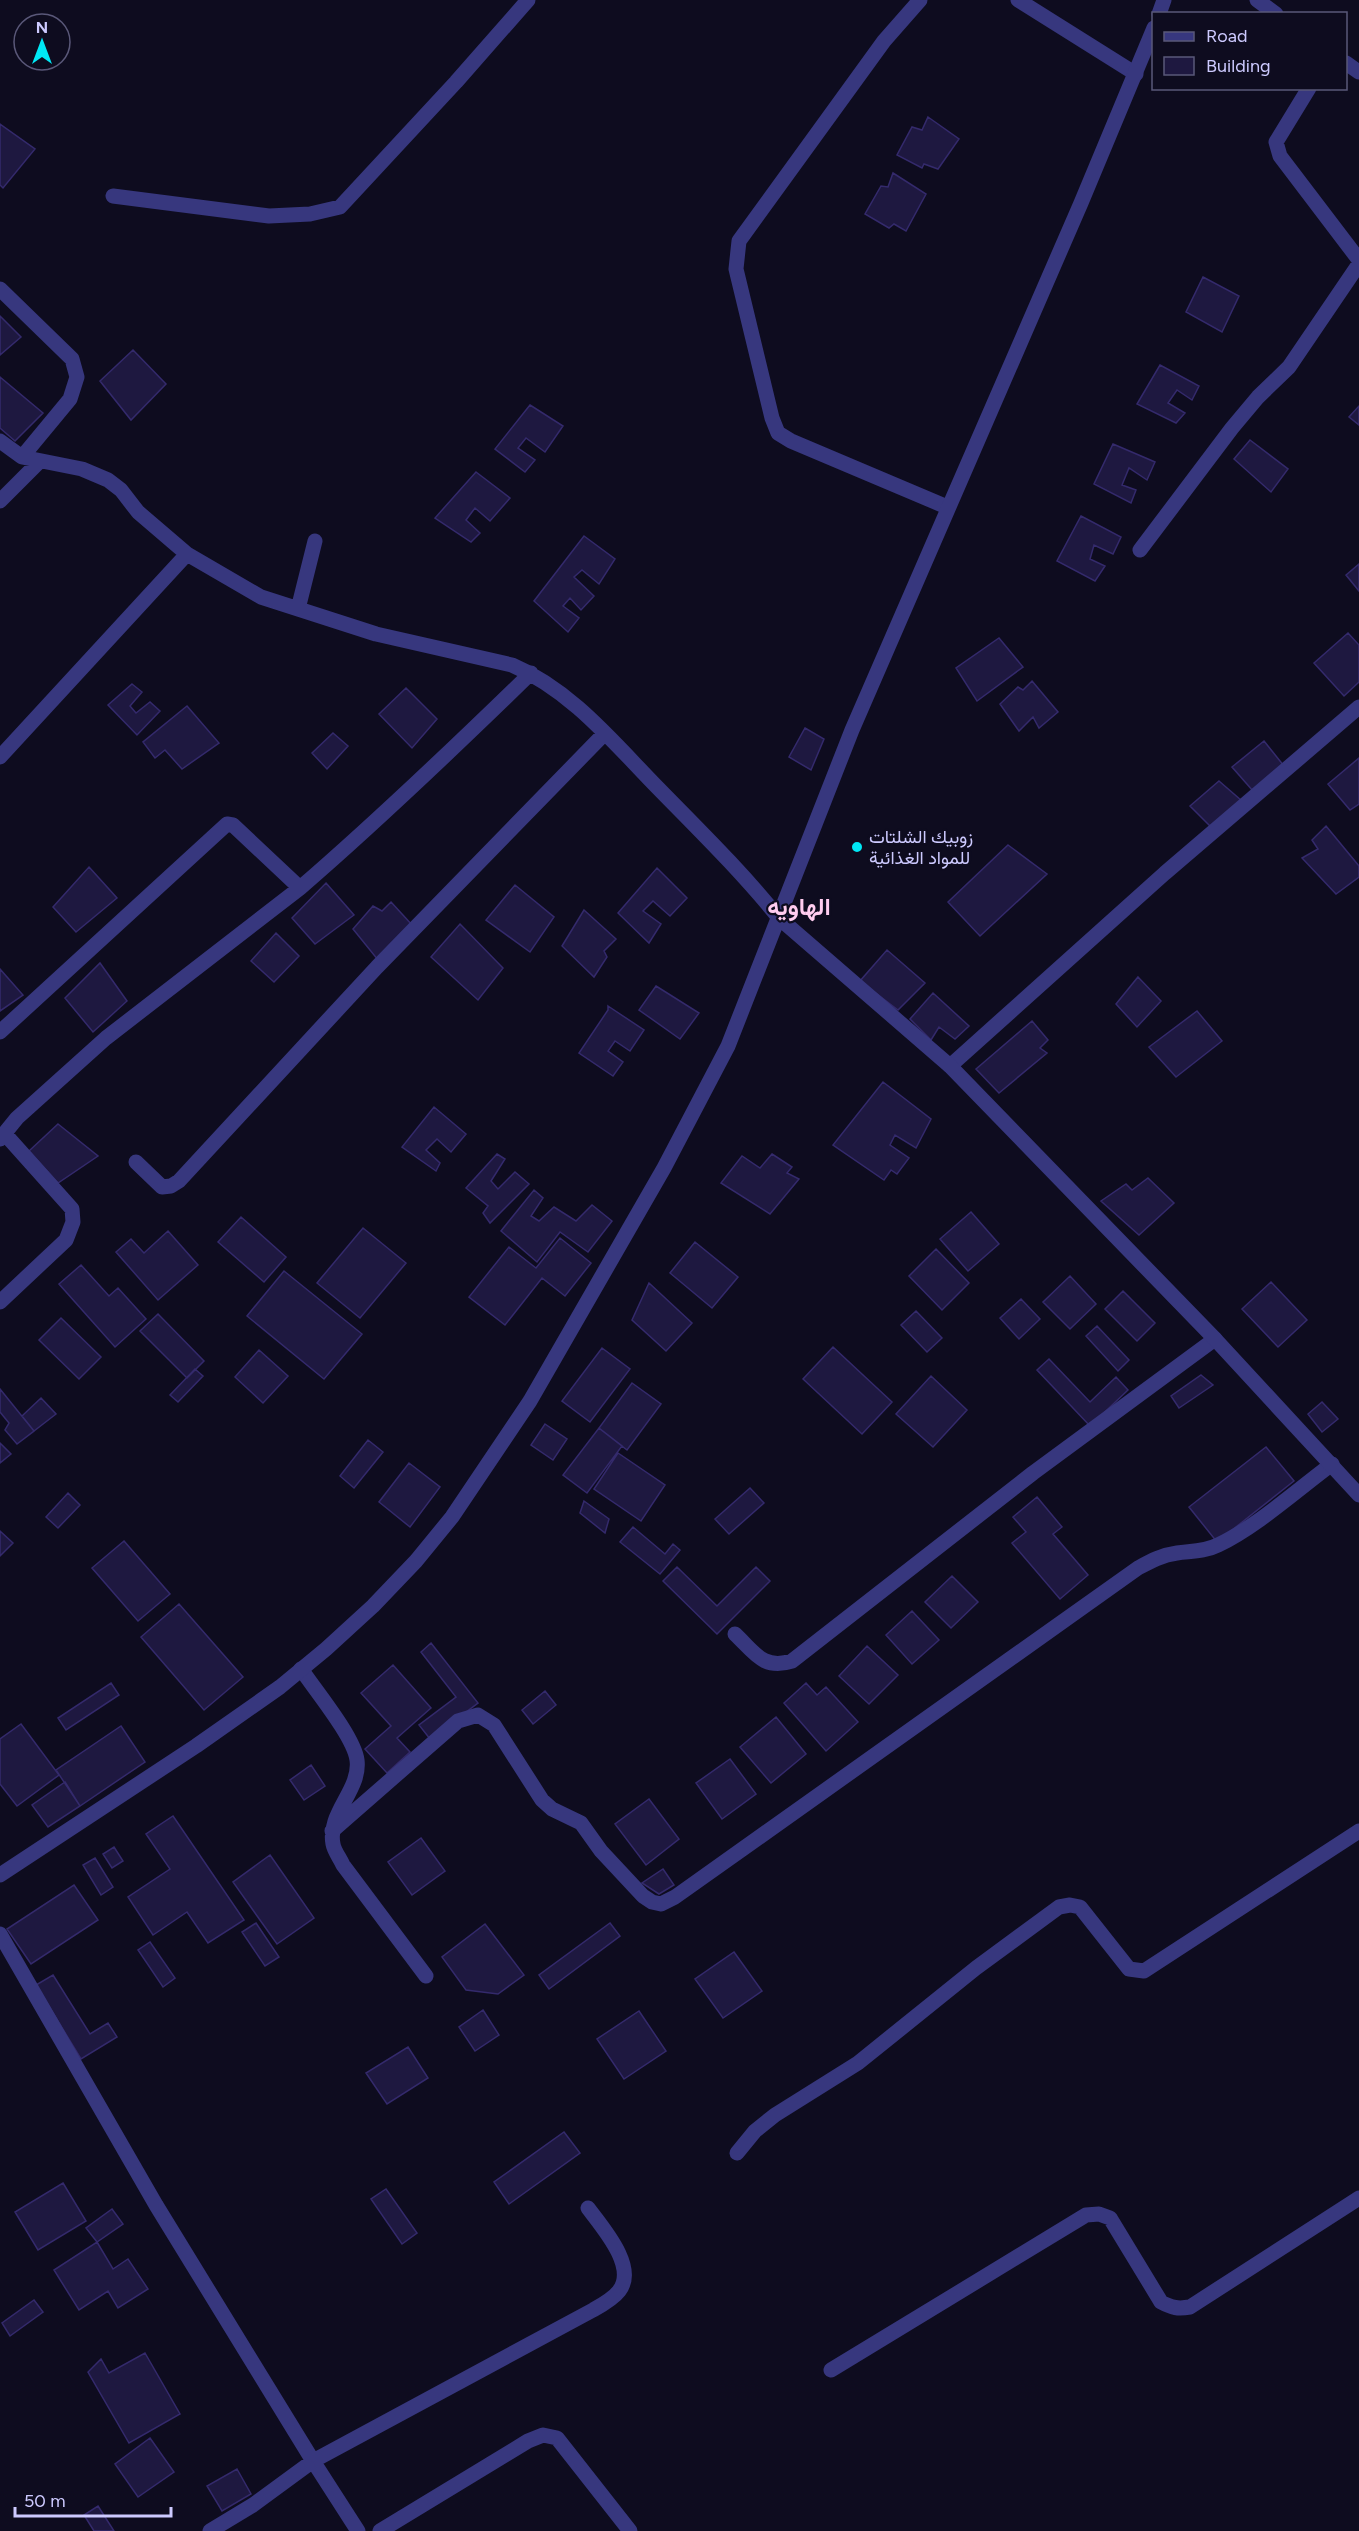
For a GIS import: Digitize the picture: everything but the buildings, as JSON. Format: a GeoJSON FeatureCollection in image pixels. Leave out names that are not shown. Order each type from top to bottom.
{"type":"FeatureCollection","features":[{"type":"Feature","properties":{"kind":"street"},"geometry":{"type":"LineString","coordinates":[[112,196],[269,216],[310,214],[340,207],[456,82],[528,0]]}},
{"type":"Feature","properties":{"kind":"street"},"geometry":{"type":"LineString","coordinates":[[920,0],[884,41],[739,241],[736,269],[772,418],[778,433],[791,441],[948,507]]}},
{"type":"Feature","properties":{"kind":"street"},"geometry":{"type":"LineString","coordinates":[[1018,0],[1136,74]]}},
{"type":"Feature","properties":{"kind":"street"},"geometry":{"type":"LineString","coordinates":[[1257,0],[1273,12]]}},
{"type":"Feature","properties":{"kind":"street"},"geometry":{"type":"LineString","coordinates":[[0,1875],[196,1746],[280,1687],[373,1606],[416,1561],[452,1517],[530,1401],[664,1168],[723,1056],[852,730],[1152,33]]}},
{"type":"Feature","properties":{"kind":"street"},"geometry":{"type":"LineString","coordinates":[[1140,550],[1232,428],[1258,397],[1289,367],[1359,262],[1280,156],[1276,142],[1308,90]]}},
{"type":"Feature","properties":{"kind":"street"},"geometry":{"type":"LineString","coordinates":[[0,289],[72,359],[77,377],[70,399],[22,457]]}},
{"type":"Feature","properties":{"kind":"street"},"geometry":{"type":"LineString","coordinates":[[0,441],[22,457],[82,469],[108,480],[121,490],[138,512],[187,554],[261,597],[376,634],[512,665],[531,673],[563,694],[605,733],[754,888],[778,918],[950,1066],[1215,1339],[1359,1495]]}},
{"type":"Feature","properties":{"kind":"street"},"geometry":{"type":"LineString","coordinates":[[0,501],[39,462]]}},
{"type":"Feature","properties":{"kind":"street"},"geometry":{"type":"LineString","coordinates":[[297,609],[315,541]]}},
{"type":"Feature","properties":{"kind":"street"},"geometry":{"type":"LineString","coordinates":[[0,757],[187,554]]}},
{"type":"Feature","properties":{"kind":"street"},"geometry":{"type":"LineString","coordinates":[[0,1302],[66,1240],[73,1222],[72,1209],[3,1136],[17,1119],[106,1038],[323,870],[420,781],[531,673]]}},
{"type":"Feature","properties":{"kind":"street"},"geometry":{"type":"LineString","coordinates":[[950,1066],[1165,873],[1359,707]]}},
{"type":"Feature","properties":{"kind":"street"},"geometry":{"type":"LineString","coordinates":[[136,1162],[162,1187],[171,1186],[179,1181],[377,967],[605,733]]}},
{"type":"Feature","properties":{"kind":"street"},"geometry":{"type":"LineString","coordinates":[[0,1032],[61,975],[132,914],[227,824],[233,825],[300,888]]}},
{"type":"Feature","properties":{"kind":"street"},"geometry":{"type":"LineString","coordinates":[[735,1634],[770,1665],[792,1661],[1033,1473],[1215,1339]]}},
{"type":"Feature","properties":{"kind":"street"},"geometry":{"type":"LineString","coordinates":[[332,1831],[458,1722],[478,1715],[494,1725],[542,1800],[552,1809],[581,1823],[601,1851],[643,1896],[652,1902],[661,1904],[675,1897],[1138,1568],[1159,1557],[1215,1547],[1234,1537],[1332,1464]]}},
{"type":"Feature","properties":{"kind":"street"},"geometry":{"type":"LineString","coordinates":[[301,1670],[350,1740],[357,1760],[356,1775],[340,1807],[332,1831],[333,1846],[343,1865],[426,1976]]}},
{"type":"Feature","properties":{"kind":"street"},"geometry":{"type":"LineString","coordinates":[[737,2153],[755,2131],[775,2115],[858,2063],[976,1968],[1059,1907],[1070,1905],[1080,1907],[1129,1970],[1144,1971],[1359,1830]]}},
{"type":"Feature","properties":{"kind":"street"},"geometry":{"type":"LineString","coordinates":[[0,1934],[156,2205],[358,2531]]}},
{"type":"Feature","properties":{"kind":"street"},"geometry":{"type":"LineString","coordinates":[[831,2370],[1086,2215],[1099,2214],[1110,2218],[1161,2302],[1171,2308],[1180,2309],[1190,2307],[1359,2198]]}},
{"type":"Feature","properties":{"kind":"street"},"geometry":{"type":"LineString","coordinates":[[210,2531],[253,2505],[313,2461],[593,2310],[619,2292],[623,2284],[624,2272],[620,2255],[588,2208]]}},
{"type":"Feature","properties":{"kind":"street"},"geometry":{"type":"LineString","coordinates":[[380,2531],[528,2440],[543,2435],[557,2438],[630,2531]]}},
{"type":"Feature","properties":{"kind":"place","name":"زوبيك الشلتات للمواد الغذائية"},"geometry":{"type":"Point","coordinates":[857,847]}},
{"type":"Feature","properties":{"kind":"district","name":"الهاويه"},"geometry":{"type":"Point","coordinates":[799,906]}}]}
